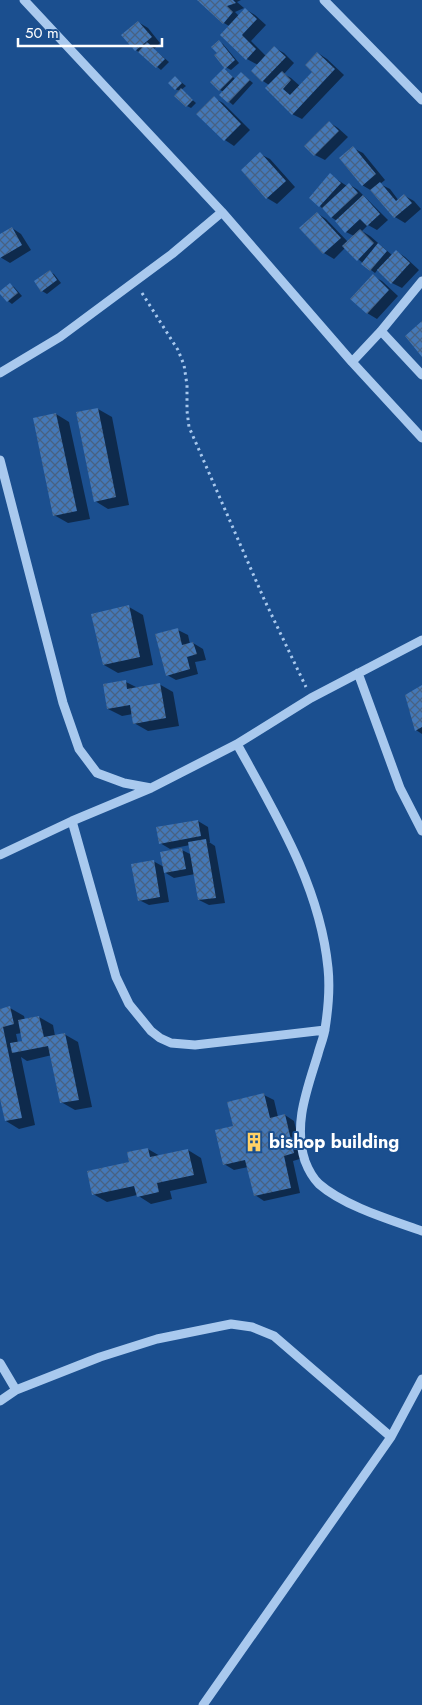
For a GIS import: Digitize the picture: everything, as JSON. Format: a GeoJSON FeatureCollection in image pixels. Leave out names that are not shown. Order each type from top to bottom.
{"type":"FeatureCollection","features":[{"type":"Feature","properties":{"kind":"street"},"geometry":{"type":"LineString","coordinates":[[24,0],[222,212],[352,362],[422,438]]}},
{"type":"Feature","properties":{"kind":"street"},"geometry":{"type":"LineString","coordinates":[[324,0],[422,100]]}},
{"type":"Feature","properties":{"kind":"street"},"geometry":{"type":"LineString","coordinates":[[0,373],[60,338],[172,254],[222,212]]}},
{"type":"Feature","properties":{"kind":"street"},"geometry":{"type":"LineString","coordinates":[[352,362],[381,331],[422,281]]}},
{"type":"Feature","properties":{"kind":"street"},"geometry":{"type":"LineString","coordinates":[[381,331],[422,375]]}},
{"type":"Feature","properties":{"kind":"street"},"geometry":{"type":"LineString","coordinates":[[0,460],[63,703],[79,750],[97,773],[124,783],[151,788]]}},
{"type":"Feature","properties":{"kind":"street"},"geometry":{"type":"LineString","coordinates":[[0,855],[72,821],[151,788],[238,744],[311,698],[422,640]]}},
{"type":"Feature","properties":{"kind":"street"},"geometry":{"type":"LineString","coordinates":[[358,673],[400,788],[422,831]]}},
{"type":"Feature","properties":{"kind":"street"},"geometry":{"type":"LineString","coordinates":[[238,744],[302,867],[315,903],[328,968],[325,1030],[299,1124],[302,1147],[308,1169],[318,1183],[347,1201],[422,1231]]}},
{"type":"Feature","properties":{"kind":"street"},"geometry":{"type":"LineString","coordinates":[[72,821],[116,977],[129,1004],[151,1031],[171,1043],[195,1045],[325,1030]]}},
{"type":"Feature","properties":{"kind":"street"},"geometry":{"type":"LineString","coordinates":[[0,1401],[16,1390],[100,1357],[157,1339],[230,1324],[252,1327],[274,1336],[391,1437]]}},
{"type":"Feature","properties":{"kind":"street"},"geometry":{"type":"LineString","coordinates":[[0,1363],[16,1390]]}},
{"type":"Feature","properties":{"kind":"street"},"geometry":{"type":"LineString","coordinates":[[203,1705],[391,1437],[422,1379]]}},
{"type":"Feature","properties":{"kind":"path"},"geometry":{"type":"LineString","coordinates":[[134,282],[178,350],[184,366],[187,385],[186,399],[189,427],[264,599],[311,698]]}},
{"type":"Feature","properties":{"kind":"building"},"geometry":{"type":"Polygon","coordinates":[[[197,0],[233,0],[236,3],[227,6],[233,12],[223,24],[197,0]]]}},
{"type":"Feature","properties":{"kind":"building"},"geometry":{"type":"Polygon","coordinates":[[[245,8],[257,19],[242,35],[256,49],[246,60],[220,35],[245,8]]]}},
{"type":"Feature","properties":{"kind":"building"},"geometry":{"type":"Polygon","coordinates":[[[138,21],[152,37],[135,51],[121,35],[138,21]]]}},
{"type":"Feature","properties":{"kind":"building"},"geometry":{"type":"Polygon","coordinates":[[[219,40],[235,60],[225,69],[214,55],[217,53],[211,47],[219,40]]]}},
{"type":"Feature","properties":{"kind":"building"},"geometry":{"type":"Polygon","coordinates":[[[147,42],[165,59],[156,68],[138,52],[147,42]]]}},
{"type":"Feature","properties":{"kind":"building"},"geometry":{"type":"Polygon","coordinates":[[[274,46],[286,57],[262,82],[251,71],[274,46]]]}},
{"type":"Feature","properties":{"kind":"building"},"geometry":{"type":"Polygon","coordinates":[[[317,52],[335,69],[292,115],[265,88],[282,71],[291,80],[283,89],[290,95],[312,72],[305,65],[317,52]]]}},
{"type":"Feature","properties":{"kind":"building"},"geometry":{"type":"Polygon","coordinates":[[[224,68],[233,77],[219,91],[210,82],[224,68]]]}},
{"type":"Feature","properties":{"kind":"building"},"geometry":{"type":"Polygon","coordinates":[[[241,72],[250,80],[228,103],[219,95],[241,72]]]}},
{"type":"Feature","properties":{"kind":"building"},"geometry":{"type":"Polygon","coordinates":[[[175,76],[182,83],[175,90],[168,83],[175,76]]]}},
{"type":"Feature","properties":{"kind":"building"},"geometry":{"type":"Polygon","coordinates":[[[181,88],[193,100],[186,107],[174,96],[181,88]]]}},
{"type":"Feature","properties":{"kind":"building"},"geometry":{"type":"Polygon","coordinates":[[[214,96],[241,124],[224,141],[196,114],[214,96]]]}},
{"type":"Feature","properties":{"kind":"building"},"geometry":{"type":"Polygon","coordinates":[[[329,121],[339,131],[314,156],[304,146],[329,121]]]}},
{"type":"Feature","properties":{"kind":"building"},"geometry":{"type":"Polygon","coordinates":[[[353,146],[376,174],[362,186],[339,158],[353,146]]]}},
{"type":"Feature","properties":{"kind":"building"},"geometry":{"type":"Polygon","coordinates":[[[260,152],[286,181],[266,199],[241,170],[260,152]]]}},
{"type":"Feature","properties":{"kind":"building"},"geometry":{"type":"Polygon","coordinates":[[[330,173],[341,183],[319,207],[309,198],[330,173]]]}},
{"type":"Feature","properties":{"kind":"building"},"geometry":{"type":"Polygon","coordinates":[[[380,182],[396,201],[404,194],[412,203],[394,218],[370,190],[380,182]]]}},
{"type":"Feature","properties":{"kind":"building"},"geometry":{"type":"Polygon","coordinates":[[[349,183],[358,193],[331,218],[322,208],[349,183]]]}},
{"type":"Feature","properties":{"kind":"building"},"geometry":{"type":"Polygon","coordinates":[[[363,195],[380,214],[367,226],[360,219],[345,233],[335,221],[363,195]]]}},
{"type":"Feature","properties":{"kind":"building"},"geometry":{"type":"Polygon","coordinates":[[[317,212],[341,238],[323,254],[299,228],[317,212]]]}},
{"type":"Feature","properties":{"kind":"building"},"geometry":{"type":"Polygon","coordinates":[[[12,227],[22,245],[0,258],[0,234],[12,227]]]}},
{"type":"Feature","properties":{"kind":"building"},"geometry":{"type":"Polygon","coordinates":[[[360,229],[374,243],[357,261],[342,246],[360,229]]]}},
{"type":"Feature","properties":{"kind":"building"},"geometry":{"type":"Polygon","coordinates":[[[378,243],[387,251],[370,271],[361,264],[378,243]]]}},
{"type":"Feature","properties":{"kind":"building"},"geometry":{"type":"Polygon","coordinates":[[[396,250],[410,263],[391,284],[377,270],[396,250]]]}},
{"type":"Feature","properties":{"kind":"building"},"geometry":{"type":"Polygon","coordinates":[[[50,270],[57,280],[41,292],[34,281],[50,270]]]}},
{"type":"Feature","properties":{"kind":"building"},"geometry":{"type":"Polygon","coordinates":[[[373,274],[389,290],[367,314],[350,299],[373,274]]]}},
{"type":"Feature","properties":{"kind":"building"},"geometry":{"type":"Polygon","coordinates":[[[10,283],[18,293],[7,302],[0,294],[0,291],[10,283]]]}},
{"type":"Feature","properties":{"kind":"building"},"geometry":{"type":"Polygon","coordinates":[[[422,321],[422,357],[405,336],[422,321]]]}},
{"type":"Feature","properties":{"kind":"building"},"geometry":{"type":"Polygon","coordinates":[[[98,408],[116,497],[94,502],[76,412],[98,408]]]}},
{"type":"Feature","properties":{"kind":"building"},"geometry":{"type":"Polygon","coordinates":[[[56,413],[77,511],[53,516],[33,418],[56,413]]]}},
{"type":"Feature","properties":{"kind":"building"},"geometry":{"type":"Polygon","coordinates":[[[129,605],[140,657],[103,665],[91,614],[129,605]]]}},
{"type":"Feature","properties":{"kind":"building"},"geometry":{"type":"Polygon","coordinates":[[[178,628],[182,645],[193,642],[197,654],[187,657],[190,669],[166,676],[155,634],[178,628]]]}},
{"type":"Feature","properties":{"kind":"building"},"geometry":{"type":"Polygon","coordinates":[[[126,680],[127,689],[160,683],[166,718],[133,724],[130,705],[107,709],[103,684],[126,680]]]}},
{"type":"Feature","properties":{"kind":"building"},"geometry":{"type":"Polygon","coordinates":[[[422,685],[422,727],[415,731],[405,695],[422,685]]]}},
{"type":"Feature","properties":{"kind":"building"},"geometry":{"type":"Polygon","coordinates":[[[198,820],[201,836],[159,844],[156,827],[198,820]]]}},
{"type":"Feature","properties":{"kind":"building"},"geometry":{"type":"Polygon","coordinates":[[[206,839],[216,898],[198,900],[188,842],[206,839]]]}},
{"type":"Feature","properties":{"kind":"building"},"geometry":{"type":"Polygon","coordinates":[[[182,848],[186,869],[164,873],[160,852],[182,848]]]}},
{"type":"Feature","properties":{"kind":"building"},"geometry":{"type":"Polygon","coordinates":[[[154,860],[160,897],[138,901],[131,864],[154,860]]]}},
{"type":"Feature","properties":{"kind":"building"},"geometry":{"type":"Polygon","coordinates":[[[10,1006],[14,1024],[3,1027],[22,1118],[5,1121],[0,1099],[0,1009],[10,1006]]]}},
{"type":"Feature","properties":{"kind":"building"},"geometry":{"type":"Polygon","coordinates":[[[39,1016],[44,1037],[65,1033],[79,1100],[60,1103],[48,1046],[12,1053],[10,1043],[22,1041],[18,1020],[39,1016]]]}},
{"type":"Feature","properties":{"kind":"building","name":"bishop building"},"geometry":{"type":"Polygon","coordinates":[[[264,1093],[270,1118],[285,1114],[294,1153],[284,1156],[291,1188],[254,1196],[245,1160],[223,1165],[215,1130],[233,1126],[227,1102],[264,1093]]]}},
{"type":"Feature","properties":{"kind":"building"},"geometry":{"type":"Polygon","coordinates":[[[148,1148],[150,1157],[188,1149],[194,1175],[157,1183],[159,1192],[137,1197],[134,1186],[92,1195],[87,1171],[129,1162],[127,1152],[148,1148]]]}},
{"type":"Feature","properties":{"kind":"place","name":"bishop building"},"geometry":{"type":"Point","coordinates":[254,1142]}}]}
